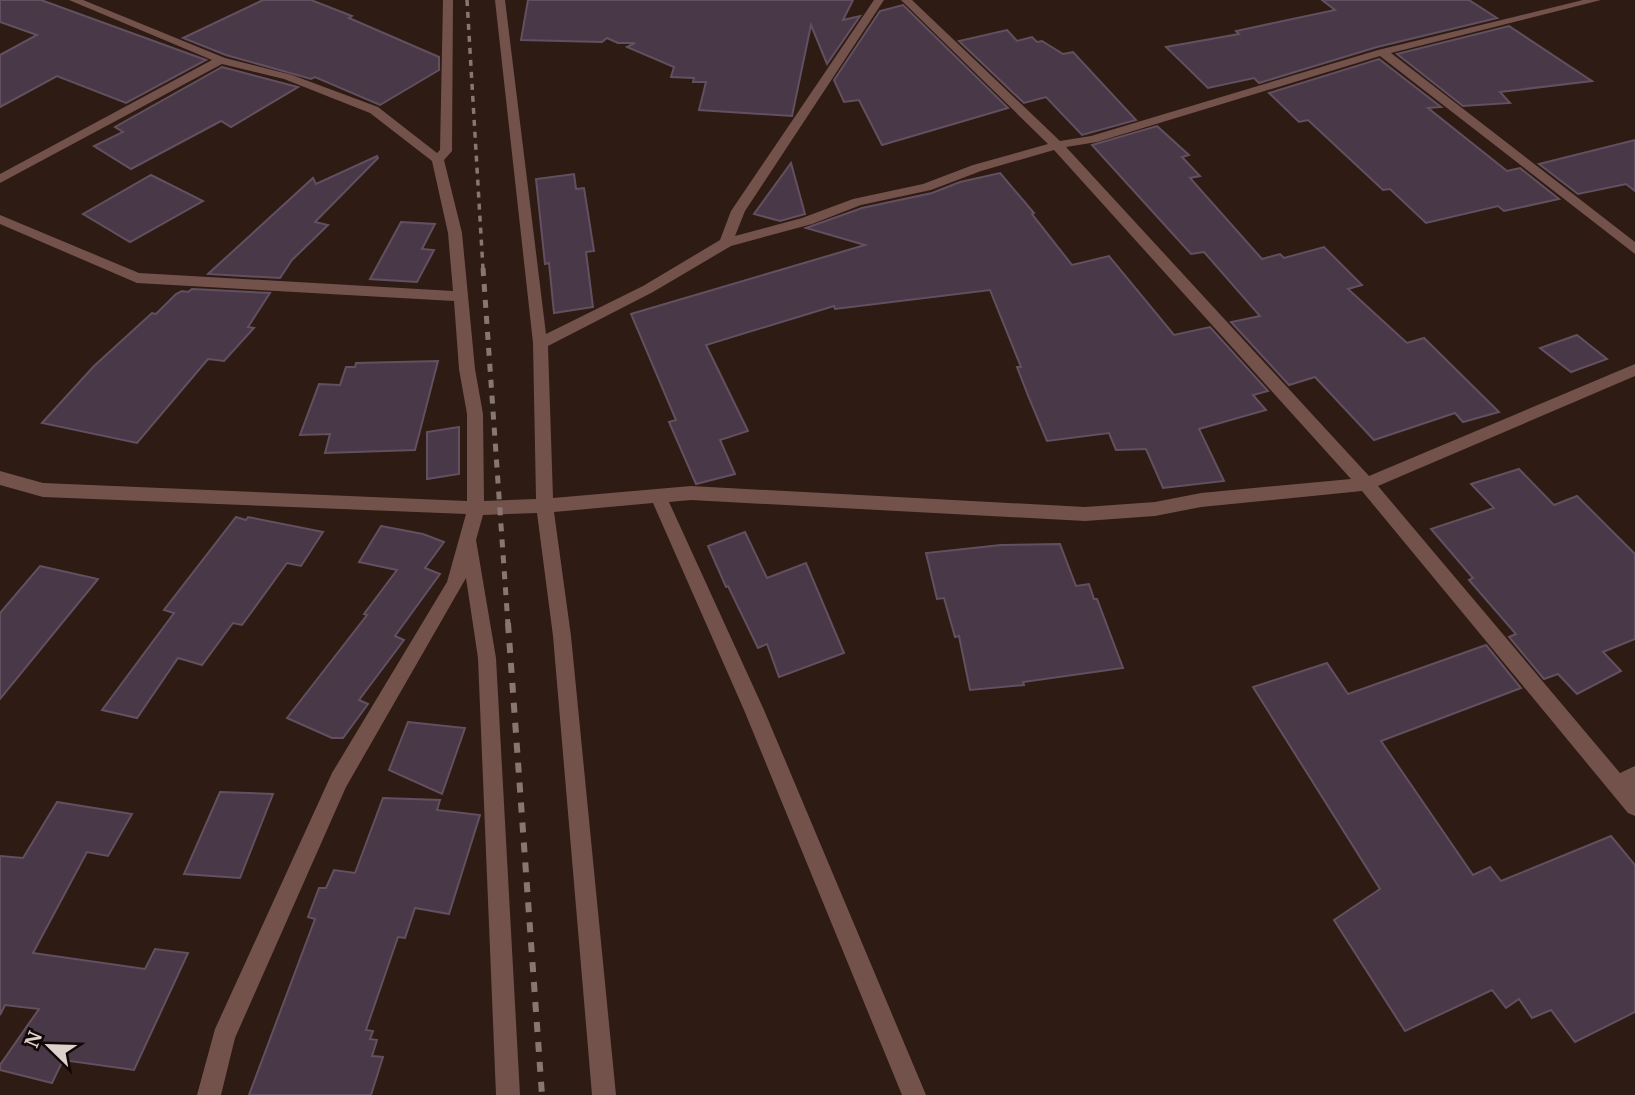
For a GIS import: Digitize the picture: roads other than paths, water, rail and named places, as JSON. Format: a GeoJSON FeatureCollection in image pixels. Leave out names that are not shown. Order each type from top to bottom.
{"type":"FeatureCollection","features":[{"type":"Feature","properties":{"kind":"street"},"geometry":{"type":"LineString","coordinates":[[74,0],[221,60],[288,78],[374,110],[438,160],[455,233],[459,296],[475,414],[475,508],[455,584],[339,780],[223,1037],[209,1095]]}},
{"type":"Feature","properties":{"kind":"street"},"geometry":{"type":"LineString","coordinates":[[438,160],[446,150],[448,0]]}},
{"type":"Feature","properties":{"kind":"street"},"geometry":{"type":"LineString","coordinates":[[500,0],[540,343],[545,506],[562,636],[604,1095]]}},
{"type":"Feature","properties":{"kind":"street"},"geometry":{"type":"LineString","coordinates":[[726,243],[738,211],[842,60],[879,0]]}},
{"type":"Feature","properties":{"kind":"street"},"geometry":{"type":"LineString","coordinates":[[906,0],[1058,145],[1366,484],[1626,780],[1635,806]]}},
{"type":"Feature","properties":{"kind":"street"},"geometry":{"type":"LineString","coordinates":[[540,343],[648,289],[726,243],[807,221],[858,202],[926,187],[977,168],[1058,145],[1093,139],[1382,51],[1596,0]]}},
{"type":"Feature","properties":{"kind":"street"},"geometry":{"type":"LineString","coordinates":[[1382,51],[1635,250]]}},
{"type":"Feature","properties":{"kind":"street"},"geometry":{"type":"LineString","coordinates":[[0,179],[221,60]]}},
{"type":"Feature","properties":{"kind":"street"},"geometry":{"type":"LineString","coordinates":[[0,219],[136,278],[459,296]]}},
{"type":"Feature","properties":{"kind":"street"},"geometry":{"type":"LineString","coordinates":[[0,478],[43,491],[475,508],[545,506],[691,493],[1086,513],[1155,509],[1201,500],[1366,484],[1635,370]]}},
{"type":"Feature","properties":{"kind":"street"},"geometry":{"type":"LineString","coordinates":[[657,494],[754,710],[914,1095]]}},
{"type":"Feature","properties":{"kind":"street"},"geometry":{"type":"LineString","coordinates":[[467,536],[487,659],[508,1095]]}},
{"type":"Feature","properties":{"kind":"railway"},"geometry":{"type":"LineString","coordinates":[[467,0],[483,269]]}},
{"type":"Feature","properties":{"kind":"railway"},"geometry":{"type":"LineString","coordinates":[[483,268],[508,625]]}},
{"type":"Feature","properties":{"kind":"railway"},"geometry":{"type":"LineString","coordinates":[[508,623],[542,1095]]}}]}
